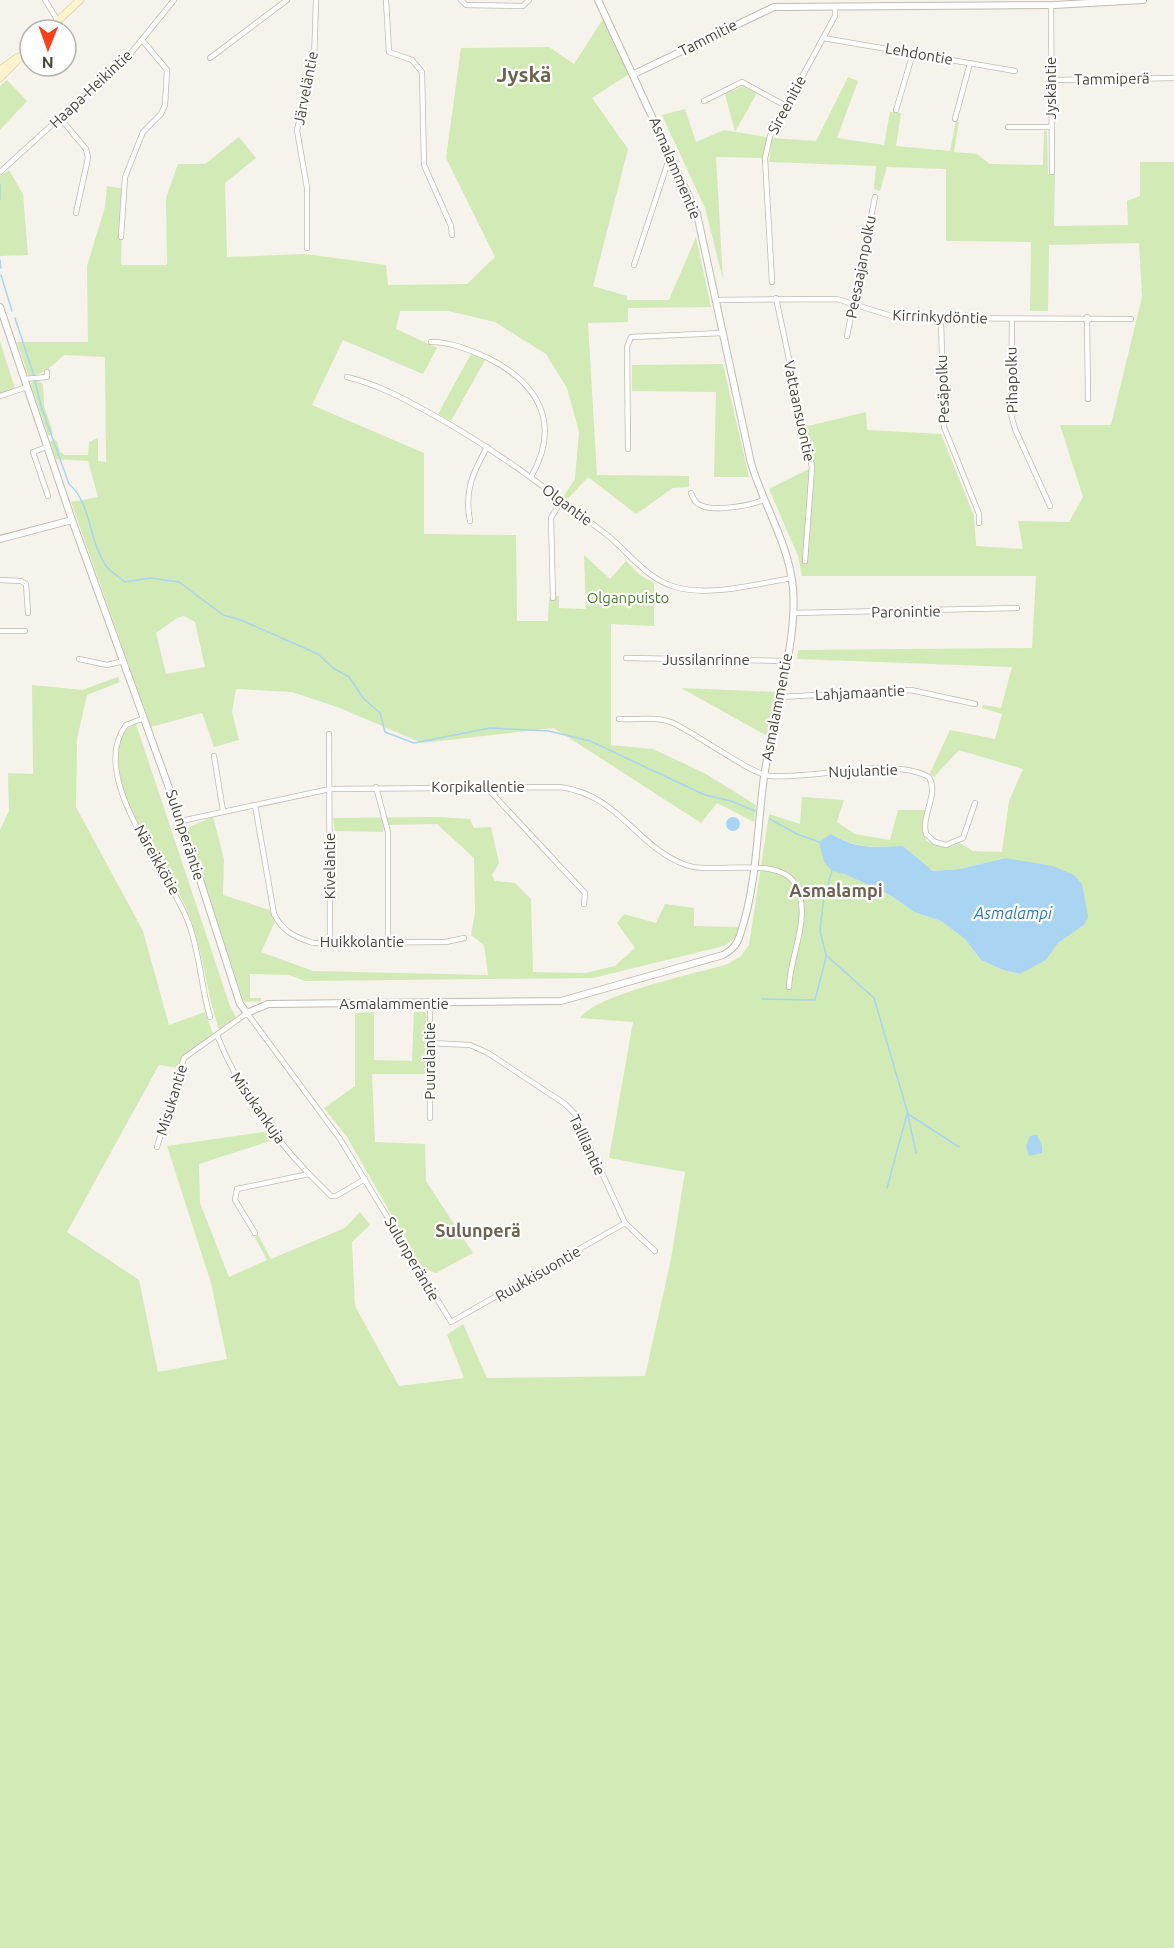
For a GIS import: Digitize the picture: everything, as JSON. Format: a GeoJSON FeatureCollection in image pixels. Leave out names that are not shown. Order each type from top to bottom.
{"type":"FeatureCollection","features":[{"type":"Feature","properties":{"kind":"main road"},"geometry":{"type":"LineString","coordinates":[[61,18],[80,0]]}},
{"type":"Feature","properties":{"kind":"main road"},"geometry":{"type":"LineString","coordinates":[[0,70],[18,57]]}},
{"type":"Feature","properties":{"kind":"main road"},"geometry":{"type":"LineString","coordinates":[[0,78],[18,57]]}},
{"type":"Feature","properties":{"kind":"street"},"geometry":{"type":"LineString","coordinates":[[45,0],[56,18]]}},
{"type":"Feature","properties":{"kind":"street","name":"Haapa-Heikintie"},"geometry":{"type":"LineString","coordinates":[[0,172],[143,41],[174,0]]}},
{"type":"Feature","properties":{"kind":"street"},"geometry":{"type":"LineString","coordinates":[[210,58],[287,0]]}},
{"type":"Feature","properties":{"kind":"street","name":"Järveläntie"},"geometry":{"type":"LineString","coordinates":[[307,248],[307,182],[297,130],[314,62],[316,0]]}},
{"type":"Feature","properties":{"kind":"street"},"geometry":{"type":"LineString","coordinates":[[386,0],[389,52],[412,60],[422,72],[424,165],[451,226],[452,235]]}},
{"type":"Feature","properties":{"kind":"street","name":"Asmalammentie"},"geometry":{"type":"LineString","coordinates":[[247,1013],[268,1005],[561,1001],[723,955],[734,947],[741,934],[753,868],[765,775],[794,613],[792,578],[783,545],[763,500],[751,463],[697,214],[598,0]]}},
{"type":"Feature","properties":{"kind":"street","name":"Tammitie"},"geometry":{"type":"LineString","coordinates":[[634,74],[774,4],[835,7],[924,3],[1051,4],[1143,0]]}},
{"type":"Feature","properties":{"kind":"street"},"geometry":{"type":"LineString","coordinates":[[462,2],[523,6],[528,2]]}},
{"type":"Feature","properties":{"kind":"street","name":"Jyskäntie"},"geometry":{"type":"LineString","coordinates":[[1051,4],[1052,172]]}},
{"type":"Feature","properties":{"kind":"street","name":"Sireenitie"},"geometry":{"type":"LineString","coordinates":[[772,282],[765,158],[770,136],[835,16],[835,7]]}},
{"type":"Feature","properties":{"kind":"street","name":"Lehdontie"},"geometry":{"type":"LineString","coordinates":[[823,38],[1015,71]]}},
{"type":"Feature","properties":{"kind":"street"},"geometry":{"type":"LineString","coordinates":[[121,237],[124,177],[143,132],[161,114],[165,105],[167,70],[143,41]]}},
{"type":"Feature","properties":{"kind":"street"},"geometry":{"type":"LineString","coordinates":[[896,110],[913,53]]}},
{"type":"Feature","properties":{"kind":"street"},"geometry":{"type":"LineString","coordinates":[[955,119],[970,63]]}},
{"type":"Feature","properties":{"kind":"street","name":"Tammiperä"},"geometry":{"type":"LineString","coordinates":[[1051,80],[1174,78]]}},
{"type":"Feature","properties":{"kind":"street"},"geometry":{"type":"LineString","coordinates":[[704,101],[742,82],[786,106]]}},
{"type":"Feature","properties":{"kind":"street"},"geometry":{"type":"LineString","coordinates":[[60,118],[86,149],[88,158],[75,213]]}},
{"type":"Feature","properties":{"kind":"street"},"geometry":{"type":"LineString","coordinates":[[1008,127],[1051,127]]}},
{"type":"Feature","properties":{"kind":"street"},"geometry":{"type":"LineString","coordinates":[[634,265],[667,165],[674,162]]}},
{"type":"Feature","properties":{"kind":"street","name":"Peesaajanpolku"},"geometry":{"type":"LineString","coordinates":[[847,336],[875,197]]}},
{"type":"Feature","properties":{"kind":"street","name":"Vattaansuontie"},"geometry":{"type":"LineString","coordinates":[[776,298],[812,467],[804,561]]}},
{"type":"Feature","properties":{"kind":"street","name":"Kirrinkydöntie"},"geometry":{"type":"LineString","coordinates":[[716,300],[837,298],[898,318],[941,320],[1088,317],[1131,319]]}},
{"type":"Feature","properties":{"kind":"street","name":"Sulunperäntie"},"geometry":{"type":"LineString","coordinates":[[0,307],[28,379],[27,387],[72,520],[181,821],[240,1004],[340,1139],[451,1322]]}},
{"type":"Feature","properties":{"kind":"street"},"geometry":{"type":"LineString","coordinates":[[1088,317],[1088,399]]}},
{"type":"Feature","properties":{"kind":"street","name":"Pihapolku"},"geometry":{"type":"LineString","coordinates":[[1012,319],[1011,414],[1015,429],[1050,506]]}},
{"type":"Feature","properties":{"kind":"street","name":"Pesäpolku"},"geometry":{"type":"LineString","coordinates":[[941,320],[944,427],[978,514],[979,523]]}},
{"type":"Feature","properties":{"kind":"street"},"geometry":{"type":"LineString","coordinates":[[628,449],[627,347],[631,337],[723,333]]}},
{"type":"Feature","properties":{"kind":"street"},"geometry":{"type":"LineString","coordinates":[[431,342],[444,342],[477,353],[509,370],[532,390],[542,413],[545,435],[541,459],[531,477]]}},
{"type":"Feature","properties":{"kind":"street"},"geometry":{"type":"LineString","coordinates":[[28,379],[47,377],[48,372]]}},
{"type":"Feature","properties":{"kind":"street","name":"Olgantie"},"geometry":{"type":"LineString","coordinates":[[347,377],[388,391],[487,447],[531,477],[618,543],[648,574],[670,585],[685,589],[713,589],[792,578]]}},
{"type":"Feature","properties":{"kind":"street"},"geometry":{"type":"LineString","coordinates":[[0,396],[27,387]]}},
{"type":"Feature","properties":{"kind":"street"},"geometry":{"type":"LineString","coordinates":[[47,447],[33,452],[48,496]]}},
{"type":"Feature","properties":{"kind":"street"},"geometry":{"type":"LineString","coordinates":[[470,520],[467,490],[470,479],[487,447]]}},
{"type":"Feature","properties":{"kind":"street"},"geometry":{"type":"LineString","coordinates":[[691,493],[697,503],[704,507],[747,506],[763,500]]}},
{"type":"Feature","properties":{"kind":"street"},"geometry":{"type":"LineString","coordinates":[[553,598],[551,518],[561,501]]}},
{"type":"Feature","properties":{"kind":"street"},"geometry":{"type":"LineString","coordinates":[[0,539],[72,520]]}},
{"type":"Feature","properties":{"kind":"street"},"geometry":{"type":"LineString","coordinates":[[0,580],[21,581],[26,584],[28,613]]}},
{"type":"Feature","properties":{"kind":"street","name":"Paronintie"},"geometry":{"type":"LineString","coordinates":[[794,613],[1017,608]]}},
{"type":"Feature","properties":{"kind":"street"},"geometry":{"type":"LineString","coordinates":[[0,631],[26,631]]}},
{"type":"Feature","properties":{"kind":"street","name":"Jussilanrinne"},"geometry":{"type":"LineString","coordinates":[[626,658],[786,661]]}},
{"type":"Feature","properties":{"kind":"street"},"geometry":{"type":"LineString","coordinates":[[79,659],[107,665],[124,661]]}},
{"type":"Feature","properties":{"kind":"street","name":"Lahjamaantie"},"geometry":{"type":"LineString","coordinates":[[779,697],[911,690],[975,704]]}},
{"type":"Feature","properties":{"kind":"street","name":"Näreikkötie"},"geometry":{"type":"LineString","coordinates":[[144,718],[126,725],[116,747],[115,766],[120,791],[179,898],[190,926],[210,1017]]}},
{"type":"Feature","properties":{"kind":"street"},"geometry":{"type":"LineString","coordinates":[[619,719],[657,719],[672,722],[765,775]]}},
{"type":"Feature","properties":{"kind":"street","name":"Kiveläntie"},"geometry":{"type":"LineString","coordinates":[[329,734],[330,942]]}},
{"type":"Feature","properties":{"kind":"street"},"geometry":{"type":"LineString","coordinates":[[214,756],[224,811]]}},
{"type":"Feature","properties":{"kind":"street","name":"Nujulantie"},"geometry":{"type":"LineString","coordinates":[[765,775],[887,770],[909,770],[924,774],[929,777],[933,789],[925,820],[926,834],[935,842],[946,845],[963,838],[975,803]]}},
{"type":"Feature","properties":{"kind":"street"},"geometry":{"type":"LineString","coordinates":[[376,787],[388,832],[388,942]]}},
{"type":"Feature","properties":{"kind":"street","name":"Korpikallentie"},"geometry":{"type":"LineString","coordinates":[[181,821],[330,789],[376,787],[580,790],[596,796],[672,860],[709,870],[753,868],[788,875],[798,890]]}},
{"type":"Feature","properties":{"kind":"street"},"geometry":{"type":"LineString","coordinates":[[487,788],[585,893],[584,904]]}},
{"type":"Feature","properties":{"kind":"street","name":"Huikkolantie"},"geometry":{"type":"LineString","coordinates":[[255,804],[274,914],[279,925],[293,936],[313,943],[446,942],[464,938]]}},
{"type":"Feature","properties":{"kind":"street"},"geometry":{"type":"LineString","coordinates":[[789,892],[798,890],[801,915],[789,987]]}},
{"type":"Feature","properties":{"kind":"street","name":"Puuralantie"},"geometry":{"type":"LineString","coordinates":[[430,1004],[430,1118]]}},
{"type":"Feature","properties":{"kind":"street","name":"Misukantie"},"geometry":{"type":"LineString","coordinates":[[157,1147],[184,1058],[247,1013]]}},
{"type":"Feature","properties":{"kind":"street","name":"Misukankuja"},"geometry":{"type":"LineString","coordinates":[[217,1035],[230,1066],[264,1119],[290,1154],[331,1196],[336,1196],[365,1179]]}},
{"type":"Feature","properties":{"kind":"street","name":"Tallilantie"},"geometry":{"type":"LineString","coordinates":[[430,1043],[470,1045],[488,1053],[565,1104],[575,1114],[625,1223],[655,1251]]}},
{"type":"Feature","properties":{"kind":"street"},"geometry":{"type":"LineString","coordinates":[[255,1233],[235,1200],[237,1189],[309,1174]]}},
{"type":"Feature","properties":{"kind":"street","name":"Ruukkisuontie"},"geometry":{"type":"LineString","coordinates":[[451,1322],[625,1223]]}},
{"type":"Feature","properties":{"kind":"green space","name":"Olganpuisto"},"geometry":{"type":"Polygon","coordinates":[[[603,19],[629,74],[592,98],[628,149],[593,286],[627,296],[627,300],[669,300],[696,237],[711,307],[628,308],[628,322],[588,323],[597,475],[689,476],[689,487],[673,488],[636,514],[588,477],[567,500],[563,497],[575,479],[579,432],[567,388],[546,354],[495,322],[448,311],[400,311],[396,329],[437,348],[423,374],[343,340],[312,405],[424,453],[424,534],[516,535],[517,621],[548,621],[549,597],[559,596],[559,608],[586,609],[584,555],[610,579],[626,561],[640,575],[654,583],[654,626],[611,624],[611,745],[653,749],[706,774],[756,805],[754,822],[717,803],[701,823],[554,728],[422,743],[340,708],[292,692],[236,689],[232,712],[239,740],[214,747],[202,713],[151,727],[71,502],[98,497],[88,461],[56,459],[50,442],[54,439],[57,441],[60,452],[65,455],[88,455],[89,442],[98,438],[98,461],[106,462],[105,357],[64,355],[43,372],[28,375],[17,342],[88,342],[87,266],[105,207],[107,186],[123,189],[121,265],[167,265],[166,198],[178,164],[205,164],[239,137],[256,158],[225,183],[227,257],[306,254],[386,265],[388,285],[467,284],[495,257],[446,158],[461,48],[549,47],[574,64],[603,19]],[[184,616],[177,618],[156,633],[166,674],[205,667],[195,622],[184,616]]]}},
{"type":"Feature","properties":{"kind":"green space"},"geometry":{"type":"Polygon","coordinates":[[[848,77],[858,81],[837,138],[884,145],[890,112],[901,113],[896,146],[950,151],[956,121],[959,122],[954,152],[977,154],[990,164],[1043,165],[1044,131],[1047,131],[1048,174],[1055,174],[1054,226],[1128,225],[1127,201],[1140,196],[1140,162],[1174,162],[1174,1948],[0,1948],[0,830],[9,811],[8,773],[33,774],[32,685],[82,690],[118,677],[120,682],[87,695],[77,739],[76,807],[143,931],[169,1025],[205,1012],[213,1034],[182,1058],[179,1068],[159,1065],[67,1232],[139,1280],[158,1372],[227,1359],[211,1283],[167,1146],[270,1131],[276,1139],[199,1164],[200,1203],[229,1277],[267,1260],[255,1237],[258,1235],[271,1259],[345,1228],[360,1212],[370,1225],[352,1242],[355,1306],[399,1386],[464,1378],[447,1335],[463,1324],[487,1378],[645,1376],[671,1259],[685,1172],[609,1158],[633,1022],[580,1018],[590,1009],[626,993],[728,964],[741,956],[749,945],[769,814],[800,824],[802,797],[844,800],[837,822],[855,834],[890,840],[898,810],[925,810],[922,826],[926,841],[946,848],[960,843],[973,851],[1002,852],[1009,801],[1023,769],[959,750],[934,777],[930,773],[950,730],[995,739],[1002,714],[982,708],[983,705],[1001,708],[1012,667],[797,659],[798,650],[1032,648],[1036,576],[802,576],[798,556],[769,489],[813,467],[804,427],[866,412],[867,430],[941,434],[974,516],[976,546],[1023,549],[1018,521],[1069,522],[1083,497],[1060,425],[1111,425],[1142,297],[1139,243],[1049,245],[1048,311],[1030,311],[1031,242],[946,241],[946,169],[887,167],[880,191],[874,189],[876,166],[769,162],[772,138],[816,141],[848,77]],[[831,834],[845,873],[890,895],[914,912],[941,921],[965,939],[981,960],[1003,970],[1019,974],[1046,960],[1058,943],[1084,925],[1005,858],[960,869],[933,871],[903,846],[866,846],[831,834]]]}},
{"type":"Feature","properties":{"kind":"green space"},"geometry":{"type":"Polygon","coordinates":[[[7,80],[27,101],[0,130],[0,86],[7,80]]]}},
{"type":"Feature","properties":{"kind":"green space"},"geometry":{"type":"Polygon","coordinates":[[[743,86],[757,93],[735,132],[725,94],[743,86]]]}},
{"type":"Feature","properties":{"kind":"green space"},"geometry":{"type":"Polygon","coordinates":[[[685,109],[696,142],[724,130],[767,137],[762,158],[716,157],[723,280],[705,208],[662,115],[685,109]]]}},
{"type":"Feature","properties":{"kind":"green space"},"geometry":{"type":"Polygon","coordinates":[[[9,170],[23,194],[28,255],[0,256],[0,176],[9,170]]]}},
{"type":"Feature","properties":{"kind":"green space"},"geometry":{"type":"Polygon","coordinates":[[[0,341],[15,389],[0,394],[0,341]]]}},
{"type":"Feature","properties":{"kind":"green space"},"geometry":{"type":"Polygon","coordinates":[[[471,354],[485,360],[451,421],[438,414],[471,354]]]}},
{"type":"Feature","properties":{"kind":"green space"},"geometry":{"type":"Polygon","coordinates":[[[723,364],[749,477],[714,477],[716,392],[632,391],[632,365],[723,364]]]}},
{"type":"Feature","properties":{"kind":"green space"},"geometry":{"type":"Polygon","coordinates":[[[37,380],[43,384],[44,406],[52,435],[48,435],[31,386],[32,382],[37,380]]]}},
{"type":"Feature","properties":{"kind":"green space"},"geometry":{"type":"Polygon","coordinates":[[[681,688],[776,692],[767,736],[681,688]]]}},
{"type":"Feature","properties":{"kind":"green space"},"geometry":{"type":"Polygon","coordinates":[[[136,724],[230,1006],[236,1017],[219,1030],[196,936],[185,905],[168,872],[138,824],[122,790],[117,753],[123,735],[136,724]]]}},
{"type":"Feature","properties":{"kind":"green space"},"geometry":{"type":"Polygon","coordinates":[[[213,817],[224,859],[223,895],[270,910],[275,922],[261,952],[313,971],[488,975],[484,945],[471,935],[475,913],[474,858],[437,824],[384,825],[383,832],[335,831],[333,818],[437,817],[470,819],[474,828],[491,827],[499,863],[492,875],[495,881],[515,883],[531,899],[533,972],[585,973],[615,966],[635,948],[617,923],[624,914],[656,923],[665,904],[694,908],[694,926],[738,927],[735,938],[724,946],[593,978],[305,981],[289,975],[250,974],[250,998],[261,998],[261,1001],[244,1002],[187,828],[213,817]]]}},
{"type":"Feature","properties":{"kind":"green space"},"geometry":{"type":"Polygon","coordinates":[[[374,1012],[374,1060],[412,1061],[414,1012],[426,1012],[427,1074],[372,1074],[375,1142],[425,1144],[426,1181],[473,1253],[436,1273],[422,1268],[347,1137],[324,1108],[355,1086],[355,1013],[374,1012]]]}},
{"type":"Feature","properties":{"kind":"water"},"geometry":{"type":"Polygon","coordinates":[[[733,817],[738,819],[740,824],[738,829],[733,831],[728,829],[726,824],[728,819],[733,817]]]}},
{"type":"Feature","properties":{"kind":"water","name":"Asmalampi"},"geometry":{"type":"Polygon","coordinates":[[[831,834],[858,845],[903,846],[933,871],[960,869],[1005,858],[1053,866],[1074,875],[1082,884],[1088,917],[1084,925],[1058,943],[1046,960],[1020,974],[1003,970],[981,960],[965,939],[941,921],[914,912],[890,895],[845,874],[832,871],[824,862],[819,842],[831,834]]]}},
{"type":"Feature","properties":{"kind":"water"},"geometry":{"type":"Polygon","coordinates":[[[1037,1135],[1042,1146],[1042,1153],[1029,1156],[1026,1146],[1030,1136],[1037,1135]]]}},
{"type":"Feature","properties":{"kind":"waterway"},"geometry":{"type":"LineString","coordinates":[[0,184],[0,199]]}},
{"type":"Feature","properties":{"kind":"waterway"},"geometry":{"type":"LineString","coordinates":[[0,260],[1,268]]}},
{"type":"Feature","properties":{"kind":"waterway"},"geometry":{"type":"LineString","coordinates":[[1,275],[12,311]]}},
{"type":"Feature","properties":{"kind":"waterway"},"geometry":{"type":"LineString","coordinates":[[15,318],[34,376]]}},
{"type":"Feature","properties":{"kind":"waterway"},"geometry":{"type":"LineString","coordinates":[[35,381],[41,406],[69,484],[82,501],[100,556],[106,566],[125,582],[150,578],[179,582],[223,615],[241,620],[318,654],[333,668],[349,677],[364,699],[380,713],[385,732],[414,743],[490,728],[549,731],[590,741],[705,795],[731,801],[755,811]]}},
{"type":"Feature","properties":{"kind":"waterway"},"geometry":{"type":"LineString","coordinates":[[770,819],[797,834],[819,842]]}},
{"type":"Feature","properties":{"kind":"waterway"},"geometry":{"type":"LineString","coordinates":[[832,871],[824,896],[820,931],[826,955],[874,998],[908,1114],[959,1147]]}},
{"type":"Feature","properties":{"kind":"waterway"},"geometry":{"type":"LineString","coordinates":[[762,999],[815,1000],[826,957]]}},
{"type":"Feature","properties":{"kind":"waterway"},"geometry":{"type":"LineString","coordinates":[[887,1188],[907,1114]]}},
{"type":"Feature","properties":{"kind":"waterway"},"geometry":{"type":"LineString","coordinates":[[908,1116],[916,1153]]}},
{"type":"Feature","properties":{"kind":"district","name":"Jyskä"},"geometry":{"type":"Point","coordinates":[524,75]}},
{"type":"Feature","properties":{"kind":"district","name":"Asmalampi"},"geometry":{"type":"Point","coordinates":[836,891]}},
{"type":"Feature","properties":{"kind":"district","name":"Sulunperä"},"geometry":{"type":"Point","coordinates":[478,1231]}}]}
